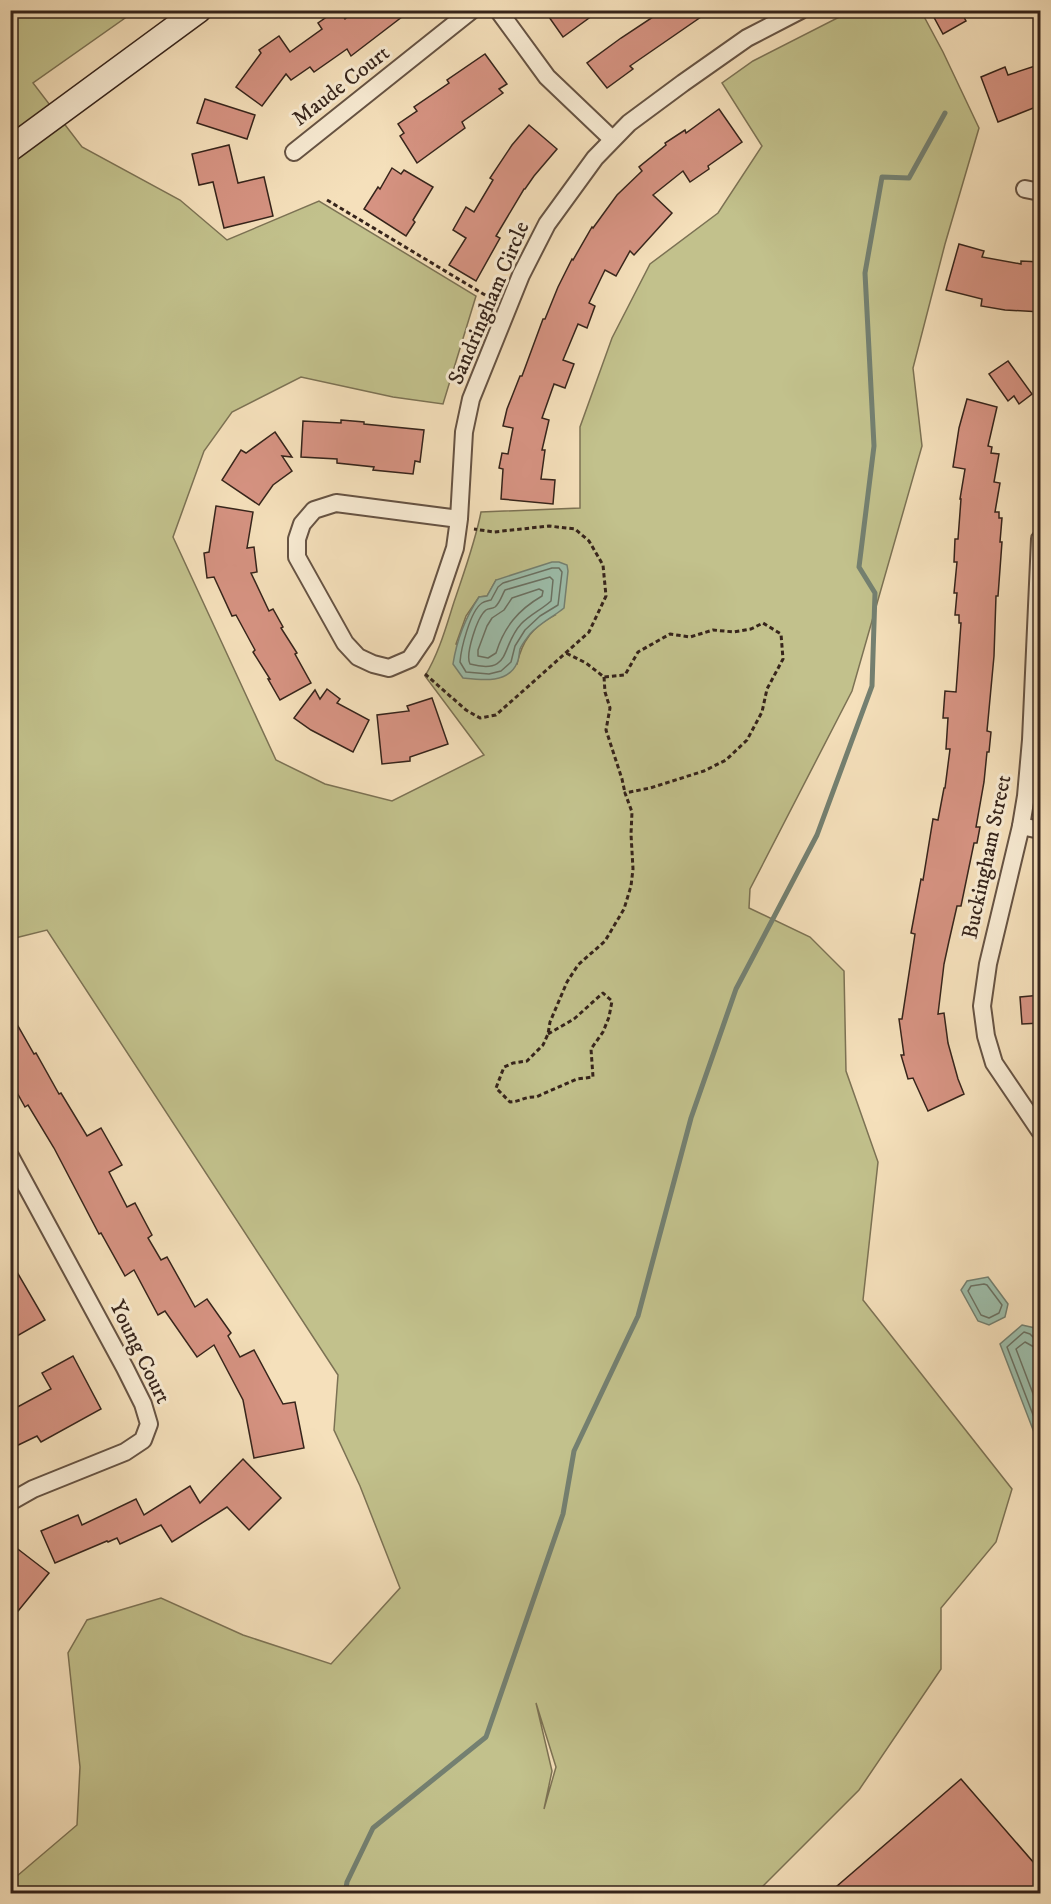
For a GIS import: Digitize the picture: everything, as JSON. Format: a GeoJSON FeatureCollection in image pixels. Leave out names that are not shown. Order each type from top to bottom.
{"type":"FeatureCollection","features":[{"type":"Feature","properties":{"kind":"main road"},"geometry":{"type":"LineString","coordinates":[[10,149],[199,10]]}},
{"type":"Feature","properties":{"kind":"street","name":"Maude Court"},"geometry":{"type":"LineString","coordinates":[[294,152],[472,10]]}},
{"type":"Feature","properties":{"kind":"street"},"geometry":{"type":"LineString","coordinates":[[498,10],[547,77],[612,139]]}},
{"type":"Feature","properties":{"kind":"street","name":"Sandringham Circle"},"geometry":{"type":"LineString","coordinates":[[459,519],[336,503],[314,510],[302,524],[297,539],[297,557],[345,643],[358,657],[388,668],[410,659],[425,637],[455,548],[459,519],[464,432],[471,399],[507,308],[533,249],[547,224],[595,158],[629,123],[683,82],[738,45],[801,10]]}},
{"type":"Feature","properties":{"kind":"street","name":"Buckingham Street"},"geometry":{"type":"LineString","coordinates":[[1041,539],[1031,740],[1021,826],[988,964],[982,1006],[986,1036],[994,1063],[1041,1131]]}},
{"type":"Feature","properties":{"kind":"street"},"geometry":{"type":"LineString","coordinates":[[1021,826],[1041,830]]}},
{"type":"Feature","properties":{"kind":"street","name":"Young Court"},"geometry":{"type":"LineString","coordinates":[[10,1156],[112,1342],[142,1404],[149,1424],[142,1440],[125,1452],[41,1485],[10,1502]]}},
{"type":"Feature","properties":{"kind":"path"},"geometry":{"type":"LineString","coordinates":[[327,200],[507,308]]}},
{"type":"Feature","properties":{"kind":"path"},"geometry":{"type":"LineString","coordinates":[[425,674],[466,710],[480,717],[496,715],[589,632],[606,596],[603,566],[589,540],[575,529],[549,526],[494,531],[474,529]]}},
{"type":"Feature","properties":{"kind":"path"},"geometry":{"type":"LineString","coordinates":[[566,653],[586,663],[604,677],[625,675],[638,651],[670,634],[690,637],[713,630],[734,632],[751,629],[763,623],[781,634],[783,659],[767,689],[762,712],[747,740],[726,760],[704,771],[686,778],[625,793]]}},
{"type":"Feature","properties":{"kind":"path"},"geometry":{"type":"LineString","coordinates":[[548,1034],[573,1019],[603,993],[612,1001],[603,1032],[591,1049],[593,1077],[577,1079],[536,1097],[529,1096],[517,1102],[510,1102],[496,1088],[504,1067],[527,1061],[543,1045],[567,982],[578,965],[605,941],[624,909],[631,886],[632,812],[606,730],[609,708],[604,677]]}},
{"type":"Feature","properties":{"kind":"shaded area"},"geometry":{"type":"Polygon","coordinates":[[[11,11],[135,11],[33,83],[82,147],[180,200],[227,240],[319,201],[476,296],[443,404],[393,397],[301,377],[232,412],[204,451],[173,537],[276,760],[325,784],[392,801],[484,755],[425,676],[445,630],[481,512],[580,508],[580,427],[612,338],[650,264],[718,213],[762,146],[722,83],[753,61],[851,11],[921,11],[979,128],[945,244],[913,368],[922,446],[852,691],[750,889],[749,908],[810,937],[844,971],[846,1071],[878,1162],[863,1300],[1012,1489],[996,1542],[941,1608],[941,1669],[859,1790],[756,1893],[11,1894],[10,1882],[77,1825],[80,1767],[68,1653],[87,1620],[161,1598],[243,1635],[331,1664],[400,1588],[360,1486],[334,1430],[338,1375],[47,930],[11,939],[11,11]],[[496,580],[487,596],[479,597],[466,616],[456,644],[517,664],[525,641],[540,624],[555,615],[496,580]],[[536,1703],[552,1771],[544,1809],[556,1767],[536,1703]]]}},
{"type":"Feature","properties":{"kind":"water"},"geometry":{"type":"Polygon","coordinates":[[[552,562],[567,565],[564,608],[530,634],[520,649],[519,658],[513,670],[501,678],[463,678],[453,664],[462,629],[479,597],[487,596],[496,580],[552,562]]]}},
{"type":"Feature","properties":{"kind":"water"},"geometry":{"type":"Polygon","coordinates":[[[988,1277],[1008,1304],[1005,1317],[989,1325],[978,1321],[961,1290],[967,1281],[988,1277]]]}},
{"type":"Feature","properties":{"kind":"water"},"geometry":{"type":"Polygon","coordinates":[[[1022,1325],[1035,1328],[1040,1340],[1040,1439],[1037,1440],[1000,1344],[1022,1325]]]}},
{"type":"Feature","properties":{"kind":"building"},"geometry":{"type":"Polygon","coordinates":[[[337,10],[345,19],[356,10],[411,10],[351,56],[347,49],[314,72],[310,67],[291,80],[286,74],[262,106],[236,87],[261,53],[259,50],[279,36],[290,52],[322,29],[318,23],[337,10]]]}},
{"type":"Feature","properties":{"kind":"building"},"geometry":{"type":"Polygon","coordinates":[[[544,10],[600,10],[563,37],[544,10]]]}},
{"type":"Feature","properties":{"kind":"building"},"geometry":{"type":"Polygon","coordinates":[[[649,10],[711,10],[630,66],[633,69],[607,88],[587,63],[653,17],[649,10]]]}},
{"type":"Feature","properties":{"kind":"building"},"geometry":{"type":"Polygon","coordinates":[[[930,10],[960,10],[966,21],[943,34],[930,10]]]}},
{"type":"Feature","properties":{"kind":"building"},"geometry":{"type":"Polygon","coordinates":[[[485,54],[507,84],[499,89],[503,93],[462,122],[465,128],[417,163],[400,136],[404,133],[398,124],[417,111],[414,107],[449,83],[447,80],[485,54]]]}},
{"type":"Feature","properties":{"kind":"building"},"geometry":{"type":"Polygon","coordinates":[[[1041,64],[1041,105],[998,122],[981,77],[1005,67],[1008,75],[1041,64]]]}},
{"type":"Feature","properties":{"kind":"building"},"geometry":{"type":"Polygon","coordinates":[[[205,99],[255,115],[247,139],[197,123],[205,99]]]}},
{"type":"Feature","properties":{"kind":"building"},"geometry":{"type":"Polygon","coordinates":[[[719,109],[742,142],[690,182],[683,171],[653,195],[672,213],[634,255],[630,251],[616,276],[605,270],[589,303],[595,306],[587,328],[578,324],[563,360],[574,364],[565,388],[554,384],[542,418],[549,420],[542,450],[545,450],[541,479],[555,480],[553,504],[501,499],[503,469],[499,468],[502,453],[508,454],[513,428],[503,426],[507,409],[543,319],[545,319],[572,259],[592,227],[617,195],[642,171],[639,167],[666,145],[665,143],[685,130],[686,133],[719,109]]]}},
{"type":"Feature","properties":{"kind":"building"},"geometry":{"type":"Polygon","coordinates":[[[529,125],[557,149],[524,189],[496,236],[500,238],[476,281],[449,265],[466,238],[453,230],[466,207],[474,212],[493,180],[490,178],[512,145],[529,125]]]}},
{"type":"Feature","properties":{"kind":"building"},"geometry":{"type":"Polygon","coordinates":[[[229,145],[238,183],[264,177],[273,216],[224,228],[213,182],[199,185],[192,154],[229,145]]]}},
{"type":"Feature","properties":{"kind":"building"},"geometry":{"type":"Polygon","coordinates":[[[392,168],[401,174],[404,170],[433,187],[406,236],[364,209],[378,187],[380,189],[392,168]]]}},
{"type":"Feature","properties":{"kind":"building"},"geometry":{"type":"Polygon","coordinates":[[[959,244],[984,251],[982,257],[1021,264],[1021,261],[1041,262],[1041,312],[981,306],[982,299],[946,290],[959,244]]]}},
{"type":"Feature","properties":{"kind":"building"},"geometry":{"type":"Polygon","coordinates":[[[1008,361],[1032,394],[1019,404],[1014,396],[1008,401],[989,374],[1008,361]]]}},
{"type":"Feature","properties":{"kind":"building"},"geometry":{"type":"Polygon","coordinates":[[[967,399],[997,407],[988,446],[992,447],[991,453],[999,454],[994,482],[1000,483],[995,512],[999,512],[999,518],[1002,518],[1000,542],[1002,542],[987,731],[991,732],[976,827],[980,827],[977,843],[974,843],[961,906],[957,906],[949,941],[938,1014],[944,1013],[948,1043],[964,1094],[928,1111],[913,1078],[908,1079],[901,1055],[904,1055],[899,1019],[902,1019],[915,934],[911,933],[921,879],[923,880],[933,819],[938,820],[950,749],[946,749],[948,718],[943,718],[945,691],[956,692],[961,623],[959,623],[959,615],[955,615],[957,593],[954,593],[957,562],[954,562],[965,469],[953,467],[959,428],[967,399]]]}},
{"type":"Feature","properties":{"kind":"building"},"geometry":{"type":"Polygon","coordinates":[[[341,420],[424,430],[420,462],[415,461],[413,474],[337,463],[337,459],[301,457],[303,421],[341,423],[341,420]]]}},
{"type":"Feature","properties":{"kind":"building"},"geometry":{"type":"Polygon","coordinates":[[[275,432],[292,457],[282,456],[292,471],[273,485],[259,505],[222,480],[241,450],[246,453],[275,432]]]}},
{"type":"Feature","properties":{"kind":"building"},"geometry":{"type":"Polygon","coordinates":[[[216,506],[253,512],[247,548],[254,547],[257,572],[251,573],[269,611],[273,609],[311,683],[280,700],[253,652],[255,650],[236,615],[232,616],[214,577],[207,578],[204,553],[209,552],[216,506]]]}},
{"type":"Feature","properties":{"kind":"building"},"geometry":{"type":"Polygon","coordinates":[[[327,689],[340,699],[337,703],[369,720],[353,752],[311,730],[294,718],[315,690],[320,699],[327,689]]]}},
{"type":"Feature","properties":{"kind":"building"},"geometry":{"type":"Polygon","coordinates":[[[432,698],[448,744],[410,757],[410,761],[382,764],[377,715],[409,711],[407,706],[432,698]]]}},
{"type":"Feature","properties":{"kind":"building"},"geometry":{"type":"Polygon","coordinates":[[[1041,995],[1041,1023],[1022,1024],[1020,997],[1041,995]]]}},
{"type":"Feature","properties":{"kind":"building"},"geometry":{"type":"Polygon","coordinates":[[[10,1012],[87,1136],[101,1128],[122,1165],[109,1172],[127,1207],[135,1203],[152,1235],[148,1238],[161,1260],[167,1257],[195,1307],[207,1299],[231,1333],[228,1336],[240,1357],[254,1350],[283,1404],[295,1402],[304,1448],[254,1458],[243,1400],[214,1345],[197,1357],[165,1311],[158,1315],[134,1270],[125,1276],[101,1233],[99,1234],[54,1148],[28,1105],[25,1107],[10,1080],[10,1012]]]}},
{"type":"Feature","properties":{"kind":"building"},"geometry":{"type":"Polygon","coordinates":[[[10,1260],[45,1320],[10,1340],[10,1260]]]}},
{"type":"Feature","properties":{"kind":"building"},"geometry":{"type":"Polygon","coordinates":[[[73,1356],[101,1409],[41,1442],[37,1436],[10,1449],[10,1411],[51,1389],[42,1373],[73,1356]]]}},
{"type":"Feature","properties":{"kind":"building"},"geometry":{"type":"Polygon","coordinates":[[[243,1459],[281,1498],[249,1530],[227,1507],[172,1542],[161,1525],[120,1544],[117,1538],[55,1563],[41,1531],[78,1515],[82,1525],[136,1499],[144,1515],[190,1486],[200,1503],[243,1459]]]}},
{"type":"Feature","properties":{"kind":"building"},"geometry":{"type":"Polygon","coordinates":[[[10,1543],[49,1573],[10,1621],[10,1543]]]}},
{"type":"Feature","properties":{"kind":"building"},"geometry":{"type":"Polygon","coordinates":[[[961,1779],[1041,1871],[1041,1893],[829,1893],[961,1779]]]}},
{"type":"Feature","properties":{"kind":"waterway"},"geometry":{"type":"LineString","coordinates":[[345,1894],[347,1882],[373,1828],[486,1737],[563,1514],[574,1451],[638,1316],[691,1118],[736,989],[817,835],[872,686],[875,593],[859,567],[874,446],[865,273],[882,177],[909,178],[945,113]]}}]}
